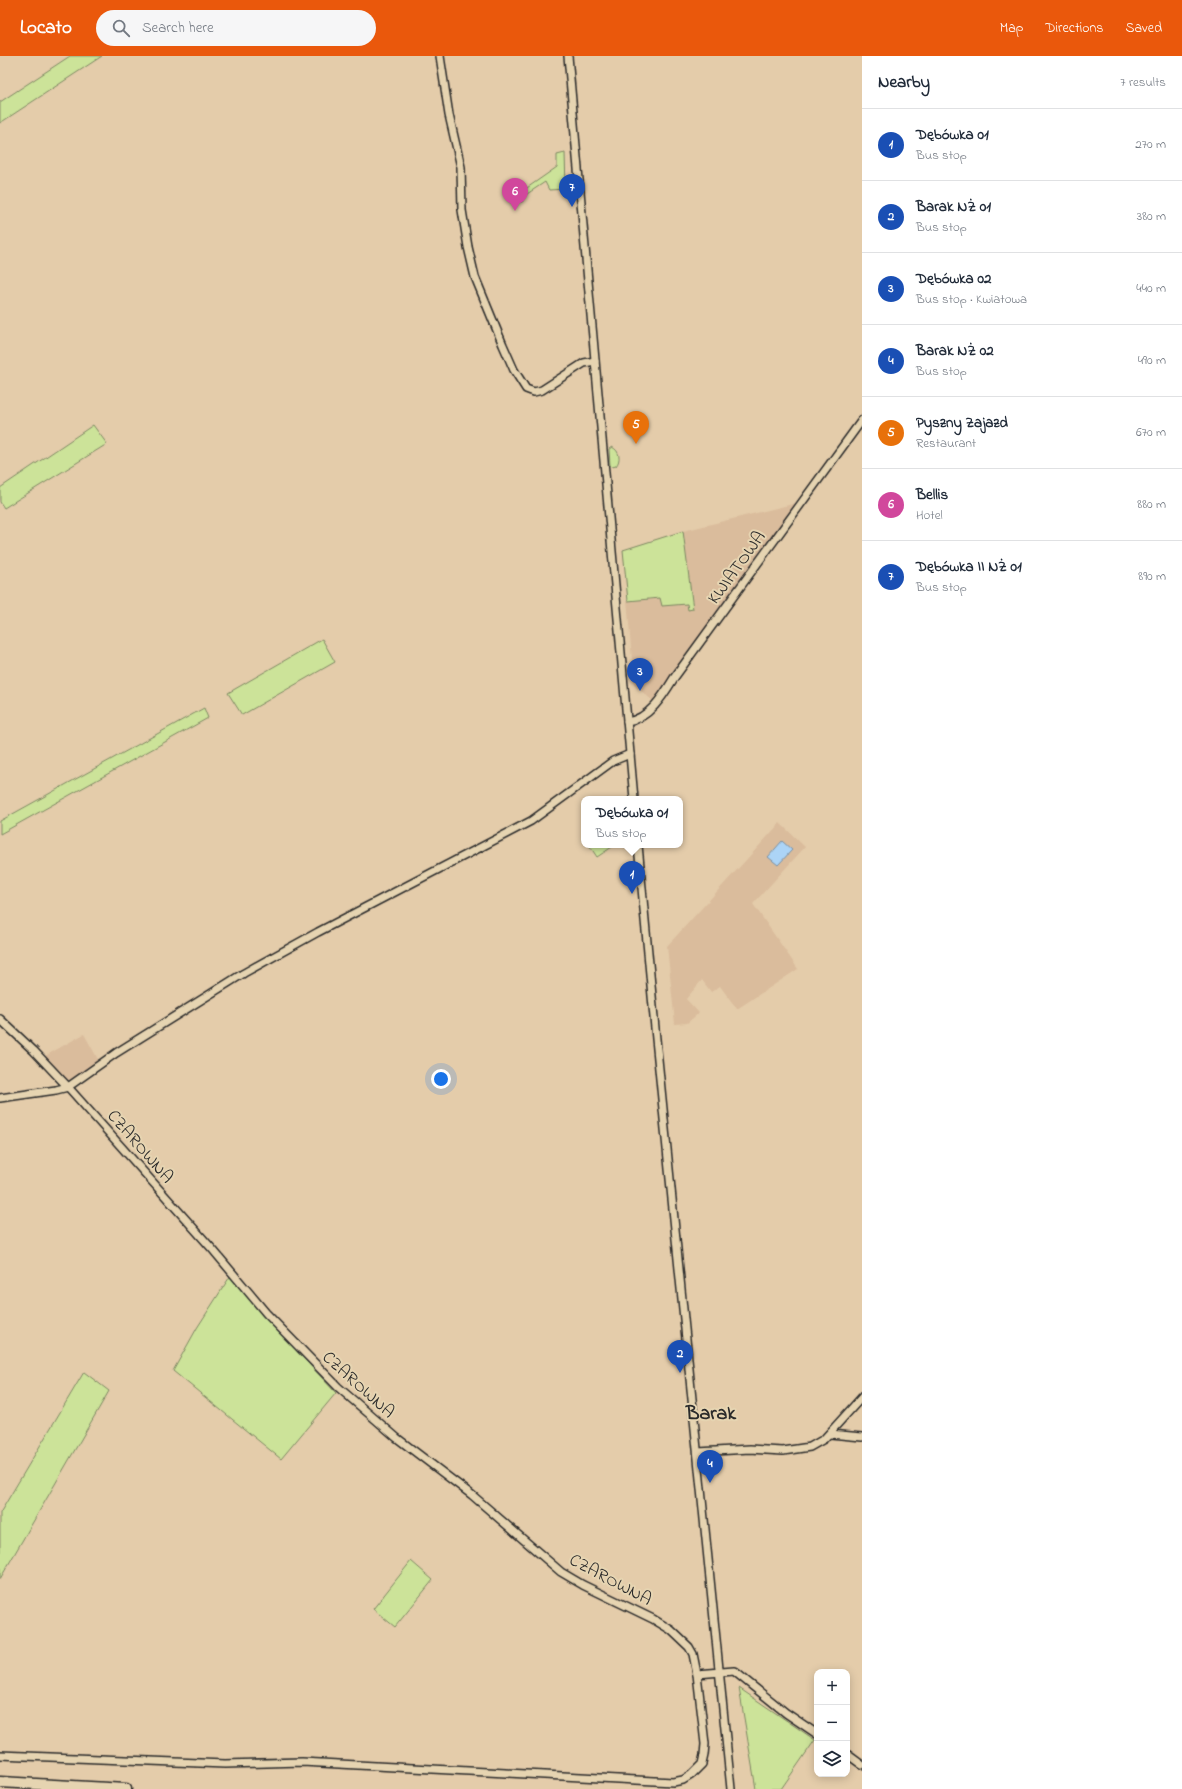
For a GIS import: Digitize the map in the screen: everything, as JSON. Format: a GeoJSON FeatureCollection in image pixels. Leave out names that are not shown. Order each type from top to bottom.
{"type":"FeatureCollection","features":[{"type":"Feature","properties":{"kind":"highway"},"geometry":{"type":"LineString","coordinates":[[0,1782],[126,1789]]}},
{"type":"Feature","properties":{"kind":"street"},"geometry":{"type":"LineString","coordinates":[[440,56],[449,115],[461,167],[462,207],[468,246],[475,277],[514,370],[526,389],[534,392],[542,390],[584,363],[594,361]]}},
{"type":"Feature","properties":{"kind":"street"},"geometry":{"type":"LineString","coordinates":[[568,56],[634,796]]}},
{"type":"Feature","properties":{"kind":"street","name":"KWIATOWA"},"geometry":{"type":"LineString","coordinates":[[627,722],[641,718],[665,692],[862,420]]}},
{"type":"Feature","properties":{"kind":"street"},"geometry":{"type":"LineString","coordinates":[[0,1098],[68,1087],[116,1053],[244,973],[318,932],[532,821],[613,761],[630,754]]}},
{"type":"Feature","properties":{"kind":"street"},"geometry":{"type":"LineString","coordinates":[[638,848],[656,1039],[732,1789]]}},
{"type":"Feature","properties":{"kind":"street","name":"CZAROWNA"},"geometry":{"type":"LineString","coordinates":[[0,1018],[34,1050],[68,1087],[214,1251],[266,1313],[338,1388],[397,1438],[472,1496],[561,1572],[583,1585],[653,1619],[672,1630],[683,1640],[693,1654],[697,1674],[705,1744],[702,1764],[691,1775],[683,1780],[673,1782],[310,1762],[226,1764],[0,1755]]}},
{"type":"Feature","properties":{"kind":"street"},"geometry":{"type":"LineString","coordinates":[[698,1452],[735,1450],[798,1450],[818,1444],[830,1434],[862,1397]]}},
{"type":"Feature","properties":{"kind":"street"},"geometry":{"type":"LineString","coordinates":[[830,1434],[862,1437]]}},
{"type":"Feature","properties":{"kind":"street"},"geometry":{"type":"LineString","coordinates":[[697,1674],[734,1671],[784,1711],[814,1732]]}},
{"type":"Feature","properties":{"kind":"street"},"geometry":{"type":"LineString","coordinates":[[850,1756],[860,1763]]}},
{"type":"Feature","properties":{"kind":"shaded area"},"geometry":{"type":"Polygon","coordinates":[[[797,503],[698,642],[653,701],[634,685],[623,550],[683,531],[797,503]]]}},
{"type":"Feature","properties":{"kind":"shaded area"},"geometry":{"type":"Polygon","coordinates":[[[780,823],[805,847],[753,904],[798,969],[737,1009],[720,986],[711,992],[702,980],[686,999],[699,1013],[687,1023],[675,1024],[667,946],[780,823]]]}},
{"type":"Feature","properties":{"kind":"shaded area"},"geometry":{"type":"Polygon","coordinates":[[[84,1034],[99,1061],[69,1081],[45,1056],[84,1034]]]}},
{"type":"Feature","properties":{"kind":"green space"},"geometry":{"type":"Polygon","coordinates":[[[70,56],[102,56],[0,123],[0,102],[70,56]]]}},
{"type":"Feature","properties":{"kind":"green space"},"geometry":{"type":"Polygon","coordinates":[[[565,153],[566,189],[549,190],[545,182],[521,198],[523,201],[521,202],[518,197],[525,193],[524,190],[557,167],[557,155],[565,153]]]}},
{"type":"Feature","properties":{"kind":"green space"},"geometry":{"type":"Polygon","coordinates":[[[93,425],[107,444],[4,508],[0,502],[0,488],[93,425]]]}},
{"type":"Feature","properties":{"kind":"green space"},"geometry":{"type":"Polygon","coordinates":[[[612,447],[617,451],[619,458],[618,464],[612,467],[610,465],[609,449],[612,447]]]}},
{"type":"Feature","properties":{"kind":"green space"},"geometry":{"type":"Polygon","coordinates":[[[683,531],[693,609],[688,610],[687,604],[662,606],[660,598],[628,601],[623,550],[683,531]]]}},
{"type":"Feature","properties":{"kind":"green space"},"geometry":{"type":"Polygon","coordinates":[[[322,639],[335,662],[242,715],[228,693],[322,639]]]}},
{"type":"Feature","properties":{"kind":"green space"},"geometry":{"type":"Polygon","coordinates":[[[204,708],[208,718],[0,834],[0,821],[204,708]]]}},
{"type":"Feature","properties":{"kind":"green space"},"geometry":{"type":"Polygon","coordinates":[[[591,848],[610,848],[597,857],[591,848]]]}},
{"type":"Feature","properties":{"kind":"green space"},"geometry":{"type":"Polygon","coordinates":[[[231,1275],[254,1305],[336,1393],[281,1459],[173,1371],[197,1328],[231,1275]]]}},
{"type":"Feature","properties":{"kind":"green space"},"geometry":{"type":"Polygon","coordinates":[[[84,1372],[109,1391],[0,1579],[0,1513],[84,1372]]]}},
{"type":"Feature","properties":{"kind":"green space"},"geometry":{"type":"Polygon","coordinates":[[[411,1561],[433,1580],[395,1627],[373,1609],[411,1561]]]}},
{"type":"Feature","properties":{"kind":"green space"},"geometry":{"type":"Polygon","coordinates":[[[739,1688],[814,1739],[781,1789],[756,1789],[739,1688]]]}},
{"type":"Feature","properties":{"kind":"water"},"geometry":{"type":"Polygon","coordinates":[[[782,841],[792,850],[778,865],[768,857],[782,841]]]}},
{"type":"Feature","properties":{"kind":"place","name":"Dębówka II NŻ 01"},"geometry":{"type":"Point","coordinates":[572,207]}},
{"type":"Feature","properties":{"kind":"place","name":"Bellis"},"geometry":{"type":"Point","coordinates":[515,211]}},
{"type":"Feature","properties":{"kind":"place","name":"Pyszny Zajazd"},"geometry":{"type":"Point","coordinates":[636,444]}},
{"type":"Feature","properties":{"kind":"place","name":"Dębówka 02"},"geometry":{"type":"Point","coordinates":[640,691]}},
{"type":"Feature","properties":{"kind":"place","name":"Dębówka 01"},"geometry":{"type":"Point","coordinates":[632,894]}},
{"type":"Feature","properties":{"kind":"place","name":"Barak NŻ 01"},"geometry":{"type":"Point","coordinates":[680,1373]}},
{"type":"Feature","properties":{"kind":"place","name":"Barak NŻ 02"},"geometry":{"type":"Point","coordinates":[710,1483]}},
{"type":"Feature","properties":{"kind":"district","name":"Barak"},"geometry":{"type":"Point","coordinates":[711,1412]}}]}
